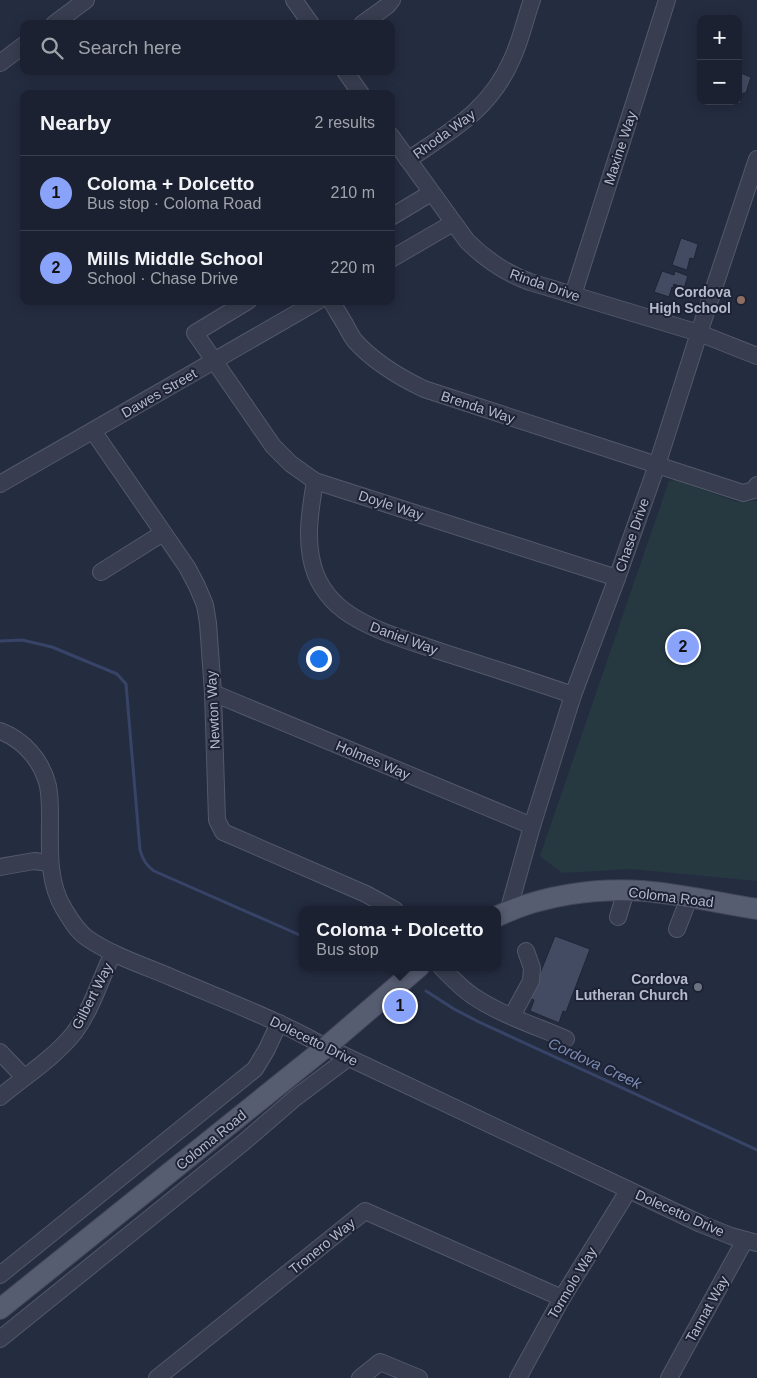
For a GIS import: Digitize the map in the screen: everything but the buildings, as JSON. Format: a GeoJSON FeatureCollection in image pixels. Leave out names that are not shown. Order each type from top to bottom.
{"type":"FeatureCollection","features":[{"type":"Feature","properties":{"kind":"main road","name":"Coloma Road"},"geometry":{"type":"LineString","coordinates":[[503,914],[538,902],[569,895],[601,891],[657,893],[757,909]]}},
{"type":"Feature","properties":{"kind":"main road","name":"Coloma Road"},"geometry":{"type":"LineString","coordinates":[[0,1308],[326,1047],[414,971]]}},
{"type":"Feature","properties":{"kind":"street"},"geometry":{"type":"LineString","coordinates":[[59,20],[86,0]]}},
{"type":"Feature","properties":{"kind":"street"},"geometry":{"type":"LineString","coordinates":[[294,0],[308,20]]}},
{"type":"Feature","properties":{"kind":"street"},"geometry":{"type":"LineString","coordinates":[[368,20],[392,0]]}},
{"type":"Feature","properties":{"kind":"street","name":"Rhoda Way"},"geometry":{"type":"LineString","coordinates":[[408,160],[473,114],[494,92],[513,57],[532,0]]}},
{"type":"Feature","properties":{"kind":"street","name":"Maxine Way"},"geometry":{"type":"LineString","coordinates":[[572,295],[667,0]]}},
{"type":"Feature","properties":{"kind":"street"},"geometry":{"type":"LineString","coordinates":[[0,63],[20,49]]}},
{"type":"Feature","properties":{"kind":"street"},"geometry":{"type":"LineString","coordinates":[[348,75],[358,90]]}},
{"type":"Feature","properties":{"kind":"street","name":"Rinda Drive"},"geometry":{"type":"LineString","coordinates":[[395,142],[467,242],[480,255],[512,276],[699,333],[757,356]]}},
{"type":"Feature","properties":{"kind":"street","name":"Chase Drive"},"geometry":{"type":"LineString","coordinates":[[503,914],[573,695],[657,465],[757,158]]}},
{"type":"Feature","properties":{"kind":"street"},"geometry":{"type":"LineString","coordinates":[[395,215],[432,193]]}},
{"type":"Feature","properties":{"kind":"street"},"geometry":{"type":"LineString","coordinates":[[395,257],[453,223]]}},
{"type":"Feature","properties":{"kind":"street","name":"Doyle Way"},"geometry":{"type":"LineString","coordinates":[[241,305],[195,333],[273,446],[291,464],[315,481],[617,578]]}},
{"type":"Feature","properties":{"kind":"street","name":"Dawes Street"},"geometry":{"type":"LineString","coordinates":[[0,484],[311,305]]}},
{"type":"Feature","properties":{"kind":"street","name":"Brenda Way"},"geometry":{"type":"LineString","coordinates":[[333,305],[353,340],[369,354],[405,380],[435,393],[743,493],[754,490],[757,485]]}},
{"type":"Feature","properties":{"kind":"street","name":"Newton Way"},"geometry":{"type":"LineString","coordinates":[[93,431],[187,567],[205,605],[213,693],[217,820],[223,832],[366,894],[388,906]]}},
{"type":"Feature","properties":{"kind":"street","name":"Daniel Way"},"geometry":{"type":"LineString","coordinates":[[315,481],[308,538],[312,558],[316,574],[324,588],[333,601],[346,612],[378,630],[573,695]]}},
{"type":"Feature","properties":{"kind":"street"},"geometry":{"type":"LineString","coordinates":[[101,572],[164,533]]}},
{"type":"Feature","properties":{"kind":"street","name":"Holmes Way"},"geometry":{"type":"LineString","coordinates":[[213,693],[532,826]]}},
{"type":"Feature","properties":{"kind":"street","name":"Dolecetto Drive"},"geometry":{"type":"LineString","coordinates":[[0,731],[25,746],[33,755],[44,774],[50,802],[50,863],[52,879],[56,894],[63,907],[77,928],[86,937],[113,953],[279,1023],[348,1058],[701,1224],[751,1242]]}},
{"type":"Feature","properties":{"kind":"street"},"geometry":{"type":"LineString","coordinates":[[0,867],[34,861],[50,863]]}},
{"type":"Feature","properties":{"kind":"street"},"geometry":{"type":"LineString","coordinates":[[618,917],[626,891]]}},
{"type":"Feature","properties":{"kind":"street"},"geometry":{"type":"LineString","coordinates":[[677,929],[689,898]]}},
{"type":"Feature","properties":{"kind":"street"},"geometry":{"type":"LineString","coordinates":[[512,1016],[531,981],[532,968],[526,951]]}},
{"type":"Feature","properties":{"kind":"street","name":"Gilbert Way"},"geometry":{"type":"LineString","coordinates":[[0,1097],[24,1076],[50,1058],[73,1034],[94,998],[113,953]]}},
{"type":"Feature","properties":{"kind":"street"},"geometry":{"type":"LineString","coordinates":[[445,971],[456,983],[474,996],[512,1016],[566,1039]]}},
{"type":"Feature","properties":{"kind":"street"},"geometry":{"type":"LineString","coordinates":[[0,1275],[254,1070],[262,1059],[279,1023]]}},
{"type":"Feature","properties":{"kind":"street"},"geometry":{"type":"LineString","coordinates":[[0,1052],[24,1076]]}},
{"type":"Feature","properties":{"kind":"street"},"geometry":{"type":"LineString","coordinates":[[0,1339],[244,1142],[295,1098],[348,1058]]}},
{"type":"Feature","properties":{"kind":"street","name":"Tormolo Way"},"geometry":{"type":"LineString","coordinates":[[518,1378],[562,1298],[628,1190]]}},
{"type":"Feature","properties":{"kind":"street","name":"Tronero Way"},"geometry":{"type":"LineString","coordinates":[[157,1378],[364,1211],[562,1298]]}},
{"type":"Feature","properties":{"kind":"street","name":"Tannat Way"},"geometry":{"type":"LineString","coordinates":[[669,1378],[751,1242]]}},
{"type":"Feature","properties":{"kind":"street"},"geometry":{"type":"LineString","coordinates":[[360,1378],[380,1362],[419,1378]]}},
{"type":"Feature","properties":{"kind":"shaded area"},"geometry":{"type":"Polygon","coordinates":[[[675,480],[737,502],[757,501],[757,881],[630,869],[562,873],[540,856],[669,481],[675,480]]]}},
{"type":"Feature","properties":{"kind":"waterway"},"geometry":{"type":"LineString","coordinates":[[0,641],[22,640],[52,647],[117,674],[126,684],[140,850],[145,862],[154,871],[299,935]]}},
{"type":"Feature","properties":{"kind":"waterway","name":"Cordova Creek"},"geometry":{"type":"LineString","coordinates":[[426,991],[479,1022],[757,1150]]}},
{"type":"Feature","properties":{"kind":"place","name":"Cordova High School"},"geometry":{"type":"Point","coordinates":[741,300]}},
{"type":"Feature","properties":{"kind":"place","name":"Mills Middle School"},"geometry":{"type":"Point","coordinates":[683,647]}},
{"type":"Feature","properties":{"kind":"place","name":"Cordova Lutheran Church"},"geometry":{"type":"Point","coordinates":[698,987]}},
{"type":"Feature","properties":{"kind":"place","name":"Coloma + Dolcetto"},"geometry":{"type":"Point","coordinates":[400,1006]}}]}
